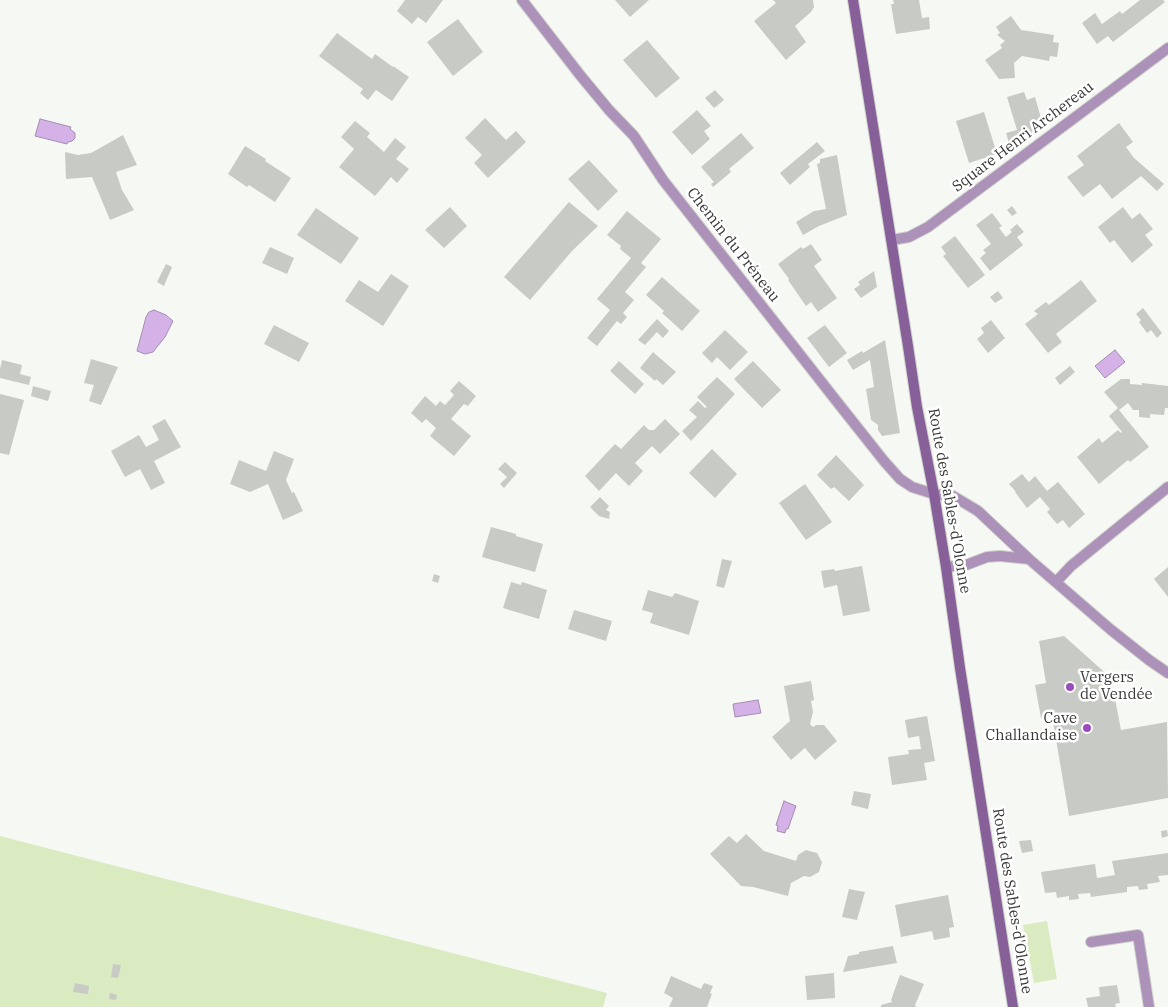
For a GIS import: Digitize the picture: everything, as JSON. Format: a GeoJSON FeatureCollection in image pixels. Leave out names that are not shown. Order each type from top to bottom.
{"type":"FeatureCollection","features":[{"type":"Feature","properties":{"kind":"main road","name":"Route des Sables-d'Olonne"},"geometry":{"type":"LineString","coordinates":[[853,0],[917,406],[946,567],[1013,1007]]}},
{"type":"Feature","properties":{"kind":"street","name":"Chemin du Préneau"},"geometry":{"type":"LineString","coordinates":[[522,0],[580,75],[634,136],[663,180],[900,479],[912,487],[934,494],[953,496],[978,511],[1029,560],[1110,629],[1168,673]]}},
{"type":"Feature","properties":{"kind":"street","name":"Square Henri Archereau"},"geometry":{"type":"LineString","coordinates":[[892,240],[909,237],[928,227],[1168,48]]}},
{"type":"Feature","properties":{"kind":"street"},"geometry":{"type":"LineString","coordinates":[[1056,582],[1071,566],[1168,487]]}},
{"type":"Feature","properties":{"kind":"street"},"geometry":{"type":"LineString","coordinates":[[946,567],[966,565],[987,557],[1000,556],[1029,560]]}},
{"type":"Feature","properties":{"kind":"street"},"geometry":{"type":"LineString","coordinates":[[1091,942],[1138,935],[1149,1007]]}},
{"type":"Feature","properties":{"kind":"green space"},"geometry":{"type":"Polygon","coordinates":[[[0,836],[607,993],[603,1007],[0,1007],[0,836]]]}},
{"type":"Feature","properties":{"kind":"green space"},"geometry":{"type":"Polygon","coordinates":[[[1047,921],[1057,979],[1034,983],[1023,925],[1047,921]]]}},
{"type":"Feature","properties":{"kind":"shaded area"},"geometry":{"type":"Polygon","coordinates":[[[40,119],[71,127],[70,129],[75,133],[75,138],[67,144],[35,136],[40,119]]]}},
{"type":"Feature","properties":{"kind":"shaded area"},"geometry":{"type":"Polygon","coordinates":[[[154,310],[166,315],[173,321],[165,337],[153,352],[145,354],[137,351],[146,317],[149,312],[154,310]]]}},
{"type":"Feature","properties":{"kind":"shaded area"},"geometry":{"type":"Polygon","coordinates":[[[1115,350],[1125,362],[1105,378],[1095,366],[1115,350]]]}},
{"type":"Feature","properties":{"kind":"shaded area"},"geometry":{"type":"Polygon","coordinates":[[[758,700],[761,713],[735,717],[733,704],[758,700]]]}},
{"type":"Feature","properties":{"kind":"shaded area"},"geometry":{"type":"Polygon","coordinates":[[[784,801],[796,806],[785,833],[777,831],[778,826],[776,825],[784,801]]]}},
{"type":"Feature","properties":{"kind":"building"},"geometry":{"type":"Polygon","coordinates":[[[405,0],[443,0],[426,23],[418,17],[412,24],[397,11],[405,0]]]}},
{"type":"Feature","properties":{"kind":"building"},"geometry":{"type":"Polygon","coordinates":[[[615,0],[649,0],[630,17],[615,0]]]}},
{"type":"Feature","properties":{"kind":"building"},"geometry":{"type":"Polygon","coordinates":[[[773,0],[813,0],[814,7],[811,12],[795,26],[806,42],[786,60],[754,21],[776,3],[773,0]]]}},
{"type":"Feature","properties":{"kind":"building"},"geometry":{"type":"Polygon","coordinates":[[[893,0],[919,0],[922,18],[929,17],[930,29],[896,34],[891,4],[894,4],[893,0]]]}},
{"type":"Feature","properties":{"kind":"building"},"geometry":{"type":"Polygon","coordinates":[[[1140,0],[1163,0],[1165,2],[1113,42],[1108,36],[1097,44],[1082,23],[1095,13],[1102,24],[1120,11],[1122,14],[1140,0]]]}},
{"type":"Feature","properties":{"kind":"building"},"geometry":{"type":"Polygon","coordinates":[[[1011,16],[1021,30],[1054,35],[1053,42],[1059,43],[1057,57],[1050,56],[1049,61],[1022,56],[1014,63],[1015,78],[999,79],[985,60],[1002,48],[1000,45],[1005,41],[997,35],[1000,33],[996,27],[1011,16]]]}},
{"type":"Feature","properties":{"kind":"building"},"geometry":{"type":"Polygon","coordinates":[[[458,19],[483,52],[453,76],[427,42],[458,19]]]}},
{"type":"Feature","properties":{"kind":"building"},"geometry":{"type":"Polygon","coordinates":[[[337,33],[372,59],[375,54],[409,77],[392,101],[376,90],[368,100],[360,93],[363,89],[319,56],[337,33]]]}},
{"type":"Feature","properties":{"kind":"building"},"geometry":{"type":"Polygon","coordinates":[[[647,40],[680,78],[656,98],[623,60],[647,40]]]}},
{"type":"Feature","properties":{"kind":"building"},"geometry":{"type":"Polygon","coordinates":[[[715,90],[724,100],[714,108],[705,98],[715,90]]]}},
{"type":"Feature","properties":{"kind":"building"},"geometry":{"type":"Polygon","coordinates":[[[1024,92],[1027,100],[1035,97],[1044,129],[1012,152],[1006,133],[1017,130],[1007,97],[1024,92]]]}},
{"type":"Feature","properties":{"kind":"building"},"geometry":{"type":"Polygon","coordinates":[[[697,110],[711,126],[704,131],[710,139],[692,155],[672,132],[697,110]]]}},
{"type":"Feature","properties":{"kind":"building"},"geometry":{"type":"Polygon","coordinates":[[[984,112],[997,154],[969,163],[956,121],[984,112]]]}},
{"type":"Feature","properties":{"kind":"building"},"geometry":{"type":"Polygon","coordinates":[[[485,118],[506,140],[516,131],[526,142],[488,178],[474,163],[482,155],[465,138],[485,118]]]}},
{"type":"Feature","properties":{"kind":"building"},"geometry":{"type":"Polygon","coordinates":[[[355,121],[370,133],[367,137],[384,152],[395,138],[406,147],[396,159],[409,169],[397,183],[391,177],[375,196],[339,167],[354,149],[341,137],[355,121]]]}},
{"type":"Feature","properties":{"kind":"building"},"geometry":{"type":"Polygon","coordinates":[[[1119,123],[1133,142],[1126,147],[1134,158],[1164,184],[1157,191],[1141,176],[1112,199],[1100,184],[1083,197],[1067,177],[1084,165],[1077,156],[1119,123]]]}},
{"type":"Feature","properties":{"kind":"building"},"geometry":{"type":"Polygon","coordinates":[[[741,133],[754,148],[729,169],[731,172],[713,187],[711,184],[714,182],[701,167],[741,133]]]}},
{"type":"Feature","properties":{"kind":"building"},"geometry":{"type":"Polygon","coordinates":[[[123,135],[137,165],[116,172],[122,190],[134,210],[110,220],[92,177],[66,179],[65,152],[78,155],[91,153],[123,135]]]}},
{"type":"Feature","properties":{"kind":"building"},"geometry":{"type":"Polygon","coordinates":[[[817,142],[825,151],[808,164],[810,167],[790,185],[780,173],[817,142]]]}},
{"type":"Feature","properties":{"kind":"building"},"geometry":{"type":"Polygon","coordinates":[[[245,146],[291,178],[275,202],[228,174],[245,146]]]}},
{"type":"Feature","properties":{"kind":"building"},"geometry":{"type":"Polygon","coordinates":[[[837,155],[847,215],[819,226],[803,235],[796,222],[814,211],[826,209],[817,164],[820,163],[820,159],[837,155]]]}},
{"type":"Feature","properties":{"kind":"building"},"geometry":{"type":"Polygon","coordinates":[[[589,160],[618,191],[598,211],[568,179],[589,160]]]}},
{"type":"Feature","properties":{"kind":"building"},"geometry":{"type":"Polygon","coordinates":[[[569,202],[598,226],[572,251],[530,300],[504,277],[569,202]]]}},
{"type":"Feature","properties":{"kind":"building"},"geometry":{"type":"Polygon","coordinates":[[[1012,206],[1017,213],[1012,216],[1007,210],[1012,206]]]}},
{"type":"Feature","properties":{"kind":"building"},"geometry":{"type":"Polygon","coordinates":[[[450,207],[467,226],[444,248],[425,230],[450,207]]]}},
{"type":"Feature","properties":{"kind":"building"},"geometry":{"type":"Polygon","coordinates":[[[1123,207],[1132,219],[1140,213],[1153,229],[1145,235],[1153,245],[1132,263],[1114,240],[1110,243],[1098,227],[1123,207]]]}},
{"type":"Feature","properties":{"kind":"building"},"geometry":{"type":"Polygon","coordinates":[[[316,208],[359,238],[341,264],[297,235],[316,208]]]}},
{"type":"Feature","properties":{"kind":"building"},"geometry":{"type":"Polygon","coordinates":[[[627,211],[661,239],[641,263],[646,267],[625,292],[634,300],[623,313],[627,317],[621,324],[617,321],[597,346],[587,338],[610,310],[597,299],[631,258],[620,249],[621,246],[607,235],[627,211]]]}},
{"type":"Feature","properties":{"kind":"building"},"geometry":{"type":"Polygon","coordinates":[[[992,213],[1002,226],[999,228],[1006,237],[1017,224],[1024,232],[1017,237],[1023,245],[990,271],[980,258],[986,253],[983,250],[991,244],[976,225],[992,213]]]}},
{"type":"Feature","properties":{"kind":"building"},"geometry":{"type":"Polygon","coordinates":[[[955,236],[985,275],[968,288],[943,256],[946,254],[941,247],[955,236]]]}},
{"type":"Feature","properties":{"kind":"building"},"geometry":{"type":"Polygon","coordinates":[[[811,244],[822,260],[814,266],[837,298],[818,312],[811,302],[806,306],[778,264],[801,247],[803,249],[811,244]]]}},
{"type":"Feature","properties":{"kind":"building"},"geometry":{"type":"Polygon","coordinates":[[[270,247],[294,258],[287,274],[262,263],[270,247]]]}},
{"type":"Feature","properties":{"kind":"building"},"geometry":{"type":"Polygon","coordinates":[[[166,264],[172,267],[164,286],[157,282],[166,264]]]}},
{"type":"Feature","properties":{"kind":"building"},"geometry":{"type":"Polygon","coordinates":[[[874,271],[877,287],[861,298],[854,289],[860,285],[858,282],[874,271]]]}},
{"type":"Feature","properties":{"kind":"building"},"geometry":{"type":"Polygon","coordinates":[[[391,274],[409,286],[383,326],[345,301],[359,280],[378,292],[391,274]]]}},
{"type":"Feature","properties":{"kind":"building"},"geometry":{"type":"Polygon","coordinates":[[[662,277],[700,311],[682,331],[646,295],[662,277]]]}},
{"type":"Feature","properties":{"kind":"building"},"geometry":{"type":"Polygon","coordinates":[[[1081,280],[1097,301],[1056,334],[1062,342],[1048,353],[1025,324],[1038,314],[1034,311],[1046,302],[1049,305],[1081,280]]]}},
{"type":"Feature","properties":{"kind":"building"},"geometry":{"type":"Polygon","coordinates":[[[998,291],[1003,298],[995,303],[990,297],[998,291]]]}},
{"type":"Feature","properties":{"kind":"building"},"geometry":{"type":"Polygon","coordinates":[[[1143,308],[1162,333],[1157,338],[1151,330],[1147,333],[1139,322],[1141,320],[1136,314],[1143,308]]]}},
{"type":"Feature","properties":{"kind":"building"},"geometry":{"type":"Polygon","coordinates":[[[657,319],[669,331],[663,338],[657,332],[645,345],[638,340],[657,319]]]}},
{"type":"Feature","properties":{"kind":"building"},"geometry":{"type":"Polygon","coordinates":[[[991,320],[1005,338],[988,353],[977,339],[984,333],[981,328],[991,320]]]}},
{"type":"Feature","properties":{"kind":"building"},"geometry":{"type":"Polygon","coordinates":[[[274,325],[309,343],[299,362],[264,344],[274,325]]]}},
{"type":"Feature","properties":{"kind":"building"},"geometry":{"type":"Polygon","coordinates":[[[825,325],[847,353],[829,367],[807,338],[825,325]]]}},
{"type":"Feature","properties":{"kind":"building"},"geometry":{"type":"Polygon","coordinates":[[[725,330],[748,352],[730,370],[717,357],[712,363],[702,353],[725,330]]]}},
{"type":"Feature","properties":{"kind":"building"},"geometry":{"type":"Polygon","coordinates":[[[885,340],[900,433],[882,436],[878,430],[878,425],[871,420],[866,389],[874,387],[870,360],[853,370],[847,360],[885,340]]]}},
{"type":"Feature","properties":{"kind":"building"},"geometry":{"type":"Polygon","coordinates":[[[653,352],[676,372],[663,385],[656,379],[655,381],[640,368],[653,352]]]}},
{"type":"Feature","properties":{"kind":"building"},"geometry":{"type":"Polygon","coordinates":[[[91,359],[118,367],[101,405],[89,401],[94,385],[84,383],[91,359]]]}},
{"type":"Feature","properties":{"kind":"building"},"geometry":{"type":"Polygon","coordinates":[[[2,360],[22,365],[20,374],[31,377],[29,385],[0,378],[2,360]]]}},
{"type":"Feature","properties":{"kind":"building"},"geometry":{"type":"Polygon","coordinates":[[[619,361],[644,384],[635,394],[610,371],[619,361]]]}},
{"type":"Feature","properties":{"kind":"building"},"geometry":{"type":"Polygon","coordinates":[[[753,361],[781,390],[762,408],[734,379],[753,361]]]}},
{"type":"Feature","properties":{"kind":"building"},"geometry":{"type":"Polygon","coordinates":[[[1070,366],[1075,372],[1060,385],[1055,378],[1070,366]]]}},
{"type":"Feature","properties":{"kind":"building"},"geometry":{"type":"Polygon","coordinates":[[[717,377],[735,394],[691,441],[682,431],[697,417],[689,410],[698,401],[705,408],[707,407],[697,397],[717,377]]]}},
{"type":"Feature","properties":{"kind":"building"},"geometry":{"type":"Polygon","coordinates":[[[1121,379],[1130,379],[1130,384],[1142,385],[1142,383],[1168,386],[1168,408],[1165,408],[1164,415],[1150,414],[1150,418],[1139,417],[1139,410],[1133,410],[1128,403],[1119,410],[1149,447],[1130,462],[1128,460],[1099,484],[1077,457],[1099,438],[1102,443],[1118,430],[1122,432],[1109,416],[1118,408],[1104,392],[1121,379]]]}},
{"type":"Feature","properties":{"kind":"building"},"geometry":{"type":"Polygon","coordinates":[[[459,381],[476,396],[468,406],[464,404],[451,419],[471,436],[454,456],[430,436],[436,428],[426,419],[422,423],[411,413],[425,396],[436,406],[440,401],[445,405],[454,395],[450,391],[459,381]]]}},
{"type":"Feature","properties":{"kind":"building"},"geometry":{"type":"Polygon","coordinates":[[[33,386],[51,391],[48,401],[31,396],[33,386]]]}},
{"type":"Feature","properties":{"kind":"building"},"geometry":{"type":"Polygon","coordinates":[[[0,394],[24,400],[9,455],[0,453],[0,394]]]}},
{"type":"Feature","properties":{"kind":"building"},"geometry":{"type":"Polygon","coordinates":[[[165,419],[181,447],[154,461],[165,483],[151,490],[140,469],[125,477],[111,451],[139,435],[146,447],[159,440],[152,426],[165,419]]]}},
{"type":"Feature","properties":{"kind":"building"},"geometry":{"type":"Polygon","coordinates":[[[665,419],[680,434],[660,454],[652,446],[635,463],[643,471],[629,486],[616,473],[599,491],[585,476],[615,444],[621,449],[644,425],[649,430],[654,430],[665,419]]]}},
{"type":"Feature","properties":{"kind":"building"},"geometry":{"type":"Polygon","coordinates":[[[712,449],[737,474],[715,498],[689,473],[712,449]]]}},
{"type":"Feature","properties":{"kind":"building"},"geometry":{"type":"Polygon","coordinates":[[[274,451],[294,459],[286,480],[303,511],[283,520],[268,484],[250,492],[230,484],[239,460],[266,471],[274,451]]]}},
{"type":"Feature","properties":{"kind":"building"},"geometry":{"type":"Polygon","coordinates":[[[836,455],[864,485],[849,501],[834,487],[831,489],[817,475],[836,455]]]}},
{"type":"Feature","properties":{"kind":"building"},"geometry":{"type":"Polygon","coordinates":[[[505,462],[517,473],[504,488],[500,484],[507,477],[498,469],[505,462]]]}},
{"type":"Feature","properties":{"kind":"building"},"geometry":{"type":"Polygon","coordinates":[[[1022,474],[1029,482],[1035,476],[1047,491],[1058,482],[1085,514],[1069,528],[1063,520],[1057,524],[1047,512],[1050,509],[1040,497],[1027,508],[1009,484],[1022,474]]]}},
{"type":"Feature","properties":{"kind":"building"},"geometry":{"type":"Polygon","coordinates":[[[805,484],[832,522],[806,540],[779,503],[805,484]]]}},
{"type":"Feature","properties":{"kind":"building"},"geometry":{"type":"Polygon","coordinates":[[[600,497],[609,506],[606,510],[610,512],[609,519],[599,516],[590,507],[600,497]]]}},
{"type":"Feature","properties":{"kind":"building"},"geometry":{"type":"Polygon","coordinates":[[[491,527],[543,544],[535,572],[482,557],[491,527]]]}},
{"type":"Feature","properties":{"kind":"building"},"geometry":{"type":"Polygon","coordinates":[[[722,559],[732,561],[724,588],[716,586],[722,559]]]}},
{"type":"Feature","properties":{"kind":"building"},"geometry":{"type":"Polygon","coordinates":[[[862,566],[870,611],[843,616],[837,585],[824,588],[821,571],[834,569],[835,571],[862,566]]]}},
{"type":"Feature","properties":{"kind":"building"},"geometry":{"type":"Polygon","coordinates":[[[1168,567],[1168,597],[1154,579],[1168,567]]]}},
{"type":"Feature","properties":{"kind":"building"},"geometry":{"type":"Polygon","coordinates":[[[434,574],[440,576],[438,583],[432,581],[434,574]]]}},
{"type":"Feature","properties":{"kind":"building"},"geometry":{"type":"Polygon","coordinates":[[[511,582],[521,585],[522,582],[547,590],[539,619],[503,608],[511,582]]]}},
{"type":"Feature","properties":{"kind":"building"},"geometry":{"type":"Polygon","coordinates":[[[648,590],[672,597],[675,593],[699,601],[689,635],[650,623],[653,613],[642,610],[648,590]]]}},
{"type":"Feature","properties":{"kind":"building"},"geometry":{"type":"Polygon","coordinates":[[[574,610],[612,621],[606,641],[568,629],[574,610]]]}},
{"type":"Feature","properties":{"kind":"building","name":"Cave Challandaise"},"geometry":{"type":"Polygon","coordinates":[[[1064,636],[1111,678],[1121,730],[1167,722],[1168,798],[1069,816],[1052,716],[1041,718],[1035,685],[1046,683],[1039,641],[1064,636]]]}},
{"type":"Feature","properties":{"kind":"building"},"geometry":{"type":"Polygon","coordinates":[[[811,681],[814,700],[811,701],[813,712],[810,724],[813,727],[824,725],[837,741],[815,760],[805,748],[791,760],[772,737],[790,721],[784,686],[811,681]]]}},
{"type":"Feature","properties":{"kind":"building"},"geometry":{"type":"Polygon","coordinates":[[[927,716],[935,761],[924,763],[927,780],[892,785],[888,757],[909,754],[908,750],[921,749],[919,736],[908,738],[905,720],[927,716]]]}},
{"type":"Feature","properties":{"kind":"building"},"geometry":{"type":"Polygon","coordinates":[[[854,791],[871,794],[868,809],[851,805],[854,791]]]}},
{"type":"Feature","properties":{"kind":"building"},"geometry":{"type":"Polygon","coordinates":[[[1167,830],[1168,836],[1162,838],[1161,831],[1167,830]]]}},
{"type":"Feature","properties":{"kind":"building"},"geometry":{"type":"Polygon","coordinates":[[[746,834],[764,851],[796,861],[798,855],[806,850],[817,853],[822,862],[819,872],[810,877],[804,876],[791,883],[788,896],[753,887],[741,886],[710,854],[729,836],[737,843],[746,834]]]}},
{"type":"Feature","properties":{"kind":"building"},"geometry":{"type":"Polygon","coordinates":[[[1031,840],[1033,851],[1022,853],[1019,841],[1031,840]]]}},
{"type":"Feature","properties":{"kind":"building"},"geometry":{"type":"Polygon","coordinates":[[[1168,853],[1168,875],[1158,876],[1160,882],[1147,884],[1148,889],[1139,890],[1138,886],[1127,887],[1127,892],[1091,897],[1090,893],[1078,894],[1079,899],[1069,900],[1069,896],[1057,898],[1056,892],[1045,893],[1041,872],[1095,864],[1097,878],[1115,875],[1112,861],[1168,853]]]}},
{"type":"Feature","properties":{"kind":"building"},"geometry":{"type":"Polygon","coordinates":[[[849,889],[865,892],[857,920],[842,917],[849,889]]]}},
{"type":"Feature","properties":{"kind":"building"},"geometry":{"type":"Polygon","coordinates":[[[948,895],[954,927],[949,928],[950,937],[934,940],[932,931],[901,937],[895,905],[948,895]]]}},
{"type":"Feature","properties":{"kind":"building"},"geometry":{"type":"Polygon","coordinates":[[[893,946],[897,963],[843,972],[848,956],[859,954],[859,952],[893,946]]]}},
{"type":"Feature","properties":{"kind":"building"},"geometry":{"type":"Polygon","coordinates":[[[113,964],[121,965],[118,978],[111,977],[113,964]]]}},
{"type":"Feature","properties":{"kind":"building"},"geometry":{"type":"Polygon","coordinates":[[[834,973],[835,998],[807,1000],[805,976],[834,973]]]}},
{"type":"Feature","properties":{"kind":"building"},"geometry":{"type":"Polygon","coordinates":[[[900,975],[924,984],[915,1005],[916,1007],[881,1007],[881,1005],[892,1002],[891,1000],[900,975]]]}},
{"type":"Feature","properties":{"kind":"building"},"geometry":{"type":"Polygon","coordinates":[[[671,976],[701,989],[704,983],[713,986],[707,1007],[669,1007],[673,998],[664,993],[671,976]]]}},
{"type":"Feature","properties":{"kind":"building"},"geometry":{"type":"Polygon","coordinates":[[[75,983],[89,986],[88,994],[73,992],[75,983]]]}},
{"type":"Feature","properties":{"kind":"building"},"geometry":{"type":"Polygon","coordinates":[[[1117,985],[1120,1003],[1115,1004],[1116,1007],[1088,1007],[1086,998],[1100,996],[1099,987],[1117,985]]]}},
{"type":"Feature","properties":{"kind":"building"},"geometry":{"type":"Polygon","coordinates":[[[110,993],[117,995],[116,1000],[109,999],[110,993]]]}},
{"type":"Feature","properties":{"kind":"place","name":"Vergers de Vendée"},"geometry":{"type":"Point","coordinates":[1070,687]}},
{"type":"Feature","properties":{"kind":"place","name":"Cave Challandaise"},"geometry":{"type":"Point","coordinates":[1087,728]}}]}
